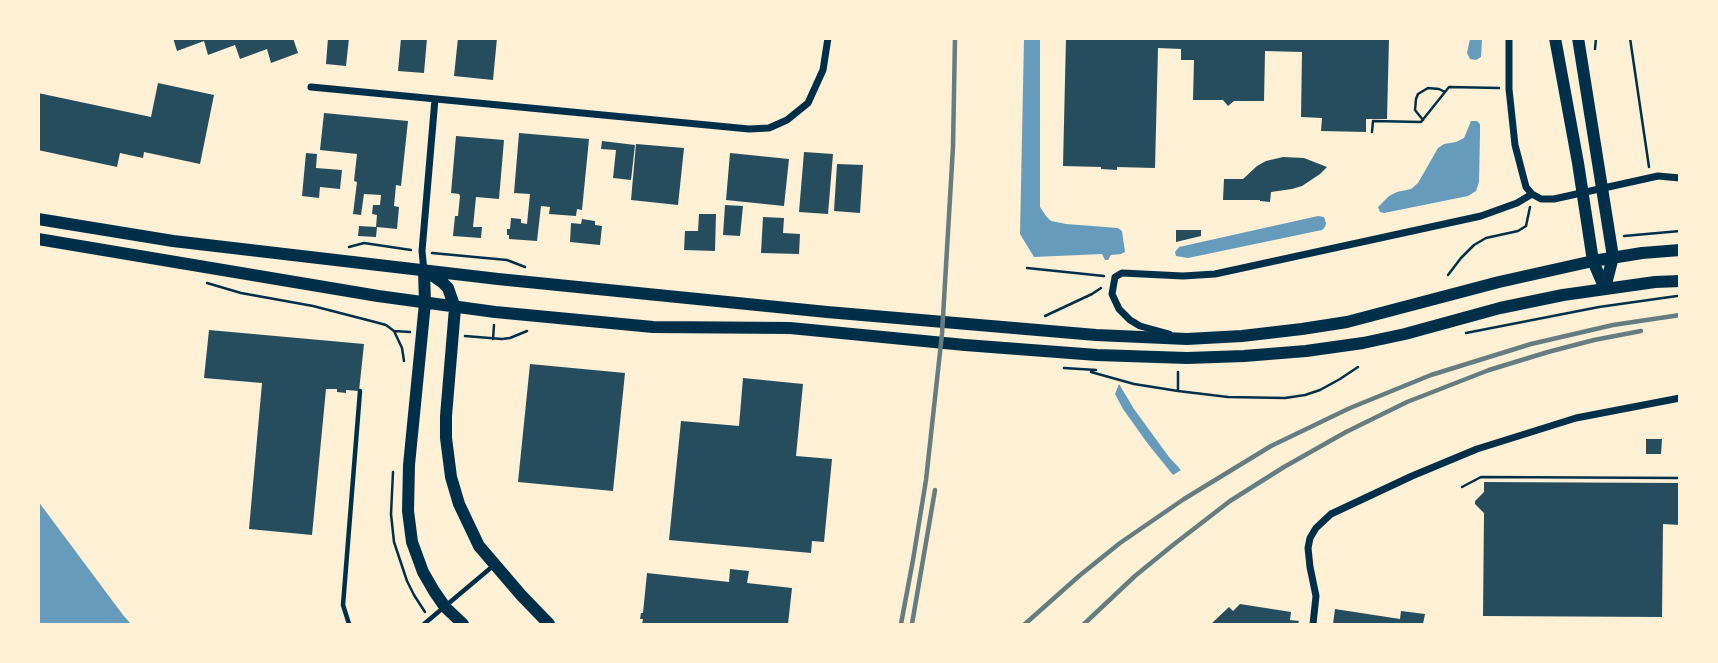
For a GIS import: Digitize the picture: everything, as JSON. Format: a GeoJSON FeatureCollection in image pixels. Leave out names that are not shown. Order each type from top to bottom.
{"type":"FeatureCollection","features":[{"type":"Feature","properties":{"kind":"main road"},"geometry":{"type":"LineString","coordinates":[[1555,38],[1593,261],[1605,289]]}},
{"type":"Feature","properties":{"kind":"main road"},"geometry":{"type":"LineString","coordinates":[[1578,38],[1613,257],[1605,289]]}},
{"type":"Feature","properties":{"kind":"main road"},"geometry":{"type":"LineString","coordinates":[[38,219],[173,241],[424,271],[840,313],[1096,335],[1187,339],[1254,334],[1347,321],[1593,261],[1679,250]]}},
{"type":"Feature","properties":{"kind":"main road"},"geometry":{"type":"LineString","coordinates":[[38,239],[455,308],[653,327],[790,328],[1084,354],[1198,358],[1306,351],[1363,342],[1563,295],[1679,281]]}},
{"type":"Feature","properties":{"kind":"main road"},"geometry":{"type":"LineString","coordinates":[[424,271],[425,303],[409,465],[408,511],[412,542],[423,572],[445,607],[464,625]]}},
{"type":"Feature","properties":{"kind":"main road"},"geometry":{"type":"LineString","coordinates":[[424,271],[448,288],[455,308],[446,438],[451,477],[459,504],[480,546],[494,565],[549,625]]}},
{"type":"Feature","properties":{"kind":"street"},"geometry":{"type":"LineString","coordinates":[[311,87],[749,129],[769,128],[787,120],[808,103],[823,70],[828,38]]}},
{"type":"Feature","properties":{"kind":"street"},"geometry":{"type":"LineString","coordinates":[[1509,38],[1509,89],[1515,145],[1526,187],[1532,194],[1541,199],[1567,197],[1651,178],[1679,178]]}},
{"type":"Feature","properties":{"kind":"street"},"geometry":{"type":"LineString","coordinates":[[424,271],[422,251],[435,99]]}},
{"type":"Feature","properties":{"kind":"street"},"geometry":{"type":"LineString","coordinates":[[1187,339],[1140,326],[1130,320],[1114,300],[1112,294],[1115,277],[1122,274],[1215,274],[1481,216],[1517,203],[1532,194]]}},
{"type":"Feature","properties":{"kind":"street"},"geometry":{"type":"LineString","coordinates":[[1313,625],[1316,596],[1308,548],[1316,528],[1331,514],[1489,444],[1576,418],[1679,398]]}},
{"type":"Feature","properties":{"kind":"lane"},"geometry":{"type":"LineString","coordinates":[[349,625],[343,605],[360,391]]}},
{"type":"Feature","properties":{"kind":"lane"},"geometry":{"type":"LineString","coordinates":[[425,625],[494,565]]}},
{"type":"Feature","properties":{"kind":"path"},"geometry":{"type":"LineString","coordinates":[[1630,38],[1651,178]]}},
{"type":"Feature","properties":{"kind":"path"},"geometry":{"type":"LineString","coordinates":[[1372,132],[1373,121],[1421,122],[1449,87],[1509,89]]}},
{"type":"Feature","properties":{"kind":"path"},"geometry":{"type":"LineString","coordinates":[[1423,120],[1415,110],[1418,94],[1428,88],[1445,92]]}},
{"type":"Feature","properties":{"kind":"path"},"geometry":{"type":"LineString","coordinates":[[1448,275],[1474,245],[1486,238],[1518,231],[1526,226],[1532,194]]}},
{"type":"Feature","properties":{"kind":"path"},"geometry":{"type":"LineString","coordinates":[[1610,241],[1625,235],[1679,231]]}},
{"type":"Feature","properties":{"kind":"path"},"geometry":{"type":"LineString","coordinates":[[348,247],[364,243],[507,260],[532,270]]}},
{"type":"Feature","properties":{"kind":"path"},"geometry":{"type":"LineString","coordinates":[[1027,268],[1115,277]]}},
{"type":"Feature","properties":{"kind":"path"},"geometry":{"type":"LineString","coordinates":[[1056,318],[1043,317],[1092,294],[1115,277]]}},
{"type":"Feature","properties":{"kind":"path"},"geometry":{"type":"LineString","coordinates":[[208,283],[241,293],[375,321],[394,331],[422,332]]}},
{"type":"Feature","properties":{"kind":"path"},"geometry":{"type":"LineString","coordinates":[[453,335],[502,339],[534,329]]}},
{"type":"Feature","properties":{"kind":"path"},"geometry":{"type":"LineString","coordinates":[[1062,368],[1088,371],[1134,384],[1178,391],[1228,397],[1285,398],[1320,390],[1359,367]]}},
{"type":"Feature","properties":{"kind":"path"},"geometry":{"type":"LineString","coordinates":[[1178,372],[1178,391]]}},
{"type":"Feature","properties":{"kind":"path"},"geometry":{"type":"LineString","coordinates":[[1462,487],[1481,477],[1679,478]]}},
{"type":"Feature","properties":{"kind":"water"},"geometry":{"type":"Polygon","coordinates":[[[1024,39],[1040,39],[1040,207],[1051,221],[1118,228],[1122,231],[1125,252],[1111,255],[1108,260],[1105,260],[1102,254],[1034,257],[1020,234],[1024,39]]]}},
{"type":"Feature","properties":{"kind":"water"},"geometry":{"type":"Polygon","coordinates":[[[1470,39],[1482,39],[1481,57],[1476,60],[1470,59],[1467,53],[1470,39]]]}},
{"type":"Feature","properties":{"kind":"water"},"geometry":{"type":"Polygon","coordinates":[[[1471,121],[1480,124],[1479,182],[1476,191],[1468,196],[1380,212],[1378,207],[1389,196],[1411,189],[1418,183],[1438,148],[1464,138],[1471,121]]]}},
{"type":"Feature","properties":{"kind":"water"},"geometry":{"type":"Polygon","coordinates":[[[1318,216],[1324,217],[1326,223],[1322,230],[1188,258],[1176,256],[1175,252],[1179,247],[1318,216]]]}},
{"type":"Feature","properties":{"kind":"water"},"geometry":{"type":"Polygon","coordinates":[[[1119,384],[1134,409],[1181,470],[1173,475],[1148,444],[1115,394],[1119,384]]]}},
{"type":"Feature","properties":{"kind":"water"},"geometry":{"type":"Polygon","coordinates":[[[38,501],[123,615],[131,624],[39,624],[38,501]]]}},
{"type":"Feature","properties":{"kind":"building"},"geometry":{"type":"Polygon","coordinates":[[[173,38],[293,38],[298,53],[271,63],[267,49],[240,59],[235,45],[208,55],[204,41],[177,51],[173,38]]]}},
{"type":"Feature","properties":{"kind":"building"},"geometry":{"type":"Polygon","coordinates":[[[328,38],[349,38],[346,66],[326,64],[328,38]]]}},
{"type":"Feature","properties":{"kind":"building"},"geometry":{"type":"Polygon","coordinates":[[[401,38],[427,38],[424,73],[398,71],[401,38]]]}},
{"type":"Feature","properties":{"kind":"building"},"geometry":{"type":"Polygon","coordinates":[[[458,38],[497,38],[493,80],[454,76],[458,38]]]}},
{"type":"Feature","properties":{"kind":"building"},"geometry":{"type":"Polygon","coordinates":[[[1066,38],[1389,38],[1387,119],[1366,119],[1366,132],[1321,131],[1322,118],[1301,117],[1302,52],[1265,51],[1264,101],[1234,101],[1228,106],[1223,100],[1193,100],[1194,60],[1181,60],[1181,49],[1158,48],[1155,168],[1117,167],[1117,170],[1063,166],[1066,38]]]}},
{"type":"Feature","properties":{"kind":"building"},"geometry":{"type":"Polygon","coordinates":[[[158,83],[214,95],[200,164],[144,152],[143,158],[120,153],[117,167],[38,150],[38,93],[151,117],[158,83]]]}},
{"type":"Feature","properties":{"kind":"building"},"geometry":{"type":"Polygon","coordinates":[[[324,113],[408,121],[401,186],[396,185],[394,206],[399,207],[397,229],[377,227],[376,237],[358,236],[359,226],[376,227],[377,215],[372,214],[373,205],[380,205],[381,195],[364,194],[361,215],[353,214],[357,154],[320,150],[324,113]]]}},
{"type":"Feature","properties":{"kind":"building"},"geometry":{"type":"Polygon","coordinates":[[[519,133],[589,139],[582,210],[577,209],[576,216],[549,214],[550,207],[541,206],[537,241],[509,239],[507,235],[511,218],[521,219],[521,223],[527,224],[530,194],[514,193],[519,133]]]}},
{"type":"Feature","properties":{"kind":"building"},"geometry":{"type":"Polygon","coordinates":[[[456,136],[504,140],[499,199],[476,197],[473,227],[482,227],[481,238],[453,236],[460,196],[451,193],[456,136]]]}},
{"type":"Feature","properties":{"kind":"building"},"geometry":{"type":"Polygon","coordinates":[[[602,141],[635,145],[631,180],[613,178],[616,150],[601,149],[602,141]]]}},
{"type":"Feature","properties":{"kind":"building"},"geometry":{"type":"Polygon","coordinates":[[[636,144],[684,148],[678,205],[631,200],[636,144]]]}},
{"type":"Feature","properties":{"kind":"building"},"geometry":{"type":"Polygon","coordinates":[[[804,152],[833,154],[828,214],[799,212],[804,152]]]}},
{"type":"Feature","properties":{"kind":"building"},"geometry":{"type":"Polygon","coordinates":[[[306,153],[317,154],[316,168],[342,170],[340,189],[320,187],[319,198],[302,196],[306,153]]]}},
{"type":"Feature","properties":{"kind":"building"},"geometry":{"type":"Polygon","coordinates":[[[730,153],[789,159],[784,206],[726,200],[730,153]]]}},
{"type":"Feature","properties":{"kind":"building"},"geometry":{"type":"Polygon","coordinates":[[[1283,157],[1304,158],[1327,167],[1302,186],[1271,192],[1270,202],[1223,200],[1224,179],[1243,179],[1266,161],[1283,157]]]}},
{"type":"Feature","properties":{"kind":"building"},"geometry":{"type":"Polygon","coordinates":[[[837,164],[863,165],[860,213],[834,211],[837,164]]]}},
{"type":"Feature","properties":{"kind":"building"},"geometry":{"type":"Polygon","coordinates":[[[725,205],[743,206],[740,236],[723,235],[725,205]]]}},
{"type":"Feature","properties":{"kind":"building"},"geometry":{"type":"Polygon","coordinates":[[[699,214],[716,214],[715,251],[684,250],[685,231],[698,231],[699,214]]]}},
{"type":"Feature","properties":{"kind":"building"},"geometry":{"type":"Polygon","coordinates":[[[763,217],[784,218],[783,233],[800,234],[799,254],[761,253],[763,217]]]}},
{"type":"Feature","properties":{"kind":"building"},"geometry":{"type":"Polygon","coordinates":[[[582,219],[595,221],[595,225],[602,226],[600,245],[570,242],[571,223],[581,224],[582,219]]]}},
{"type":"Feature","properties":{"kind":"building"},"geometry":{"type":"Polygon","coordinates":[[[1176,230],[1201,230],[1201,236],[1176,242],[1176,230]]]}},
{"type":"Feature","properties":{"kind":"building"},"geometry":{"type":"Polygon","coordinates":[[[209,330],[364,344],[359,391],[346,390],[346,393],[337,392],[337,389],[326,389],[312,535],[249,529],[262,383],[204,378],[209,330]]]}},
{"type":"Feature","properties":{"kind":"building"},"geometry":{"type":"Polygon","coordinates":[[[530,364],[625,373],[613,491],[518,482],[530,364]]]}},
{"type":"Feature","properties":{"kind":"building"},"geometry":{"type":"Polygon","coordinates":[[[743,378],[803,384],[796,456],[832,459],[824,542],[812,541],[811,553],[669,540],[681,421],[739,426],[743,378]]]}},
{"type":"Feature","properties":{"kind":"building"},"geometry":{"type":"Polygon","coordinates":[[[1646,439],[1662,439],[1661,454],[1646,454],[1646,439]]]}},
{"type":"Feature","properties":{"kind":"building"},"geometry":{"type":"Polygon","coordinates":[[[1484,482],[1680,483],[1680,525],[1663,524],[1662,617],[1483,616],[1484,513],[1475,501],[1484,492],[1484,482]]]}},
{"type":"Feature","properties":{"kind":"building"},"geometry":{"type":"Polygon","coordinates":[[[730,569],[749,571],[747,583],[792,588],[788,624],[642,624],[643,619],[640,619],[647,573],[729,582],[730,569]]]}},
{"type":"Feature","properties":{"kind":"building"},"geometry":{"type":"Polygon","coordinates":[[[1240,604],[1291,612],[1290,620],[1299,621],[1298,624],[1211,624],[1229,607],[1233,611],[1240,604]]]}},
{"type":"Feature","properties":{"kind":"building"},"geometry":{"type":"Polygon","coordinates":[[[1335,609],[1400,619],[1401,611],[1425,614],[1423,624],[1333,624],[1335,609]]]}},
{"type":"Feature","properties":{"kind":"railway"},"geometry":{"type":"LineString","coordinates":[[901,624],[926,480],[942,334],[953,147],[955,38]]}},
{"type":"Feature","properties":{"kind":"railway"},"geometry":{"type":"LineString","coordinates":[[1025,624],[1120,543],[1184,499],[1271,446],[1350,408],[1431,375],[1531,344],[1613,325],[1680,315]]}},
{"type":"Feature","properties":{"kind":"railway"},"geometry":{"type":"LineString","coordinates":[[1084,624],[1135,576],[1230,501],[1346,432],[1407,402],[1489,370],[1594,340],[1641,331]]}},
{"type":"Feature","properties":{"kind":"railway"},"geometry":{"type":"LineString","coordinates":[[912,624],[935,490]]}}]}
